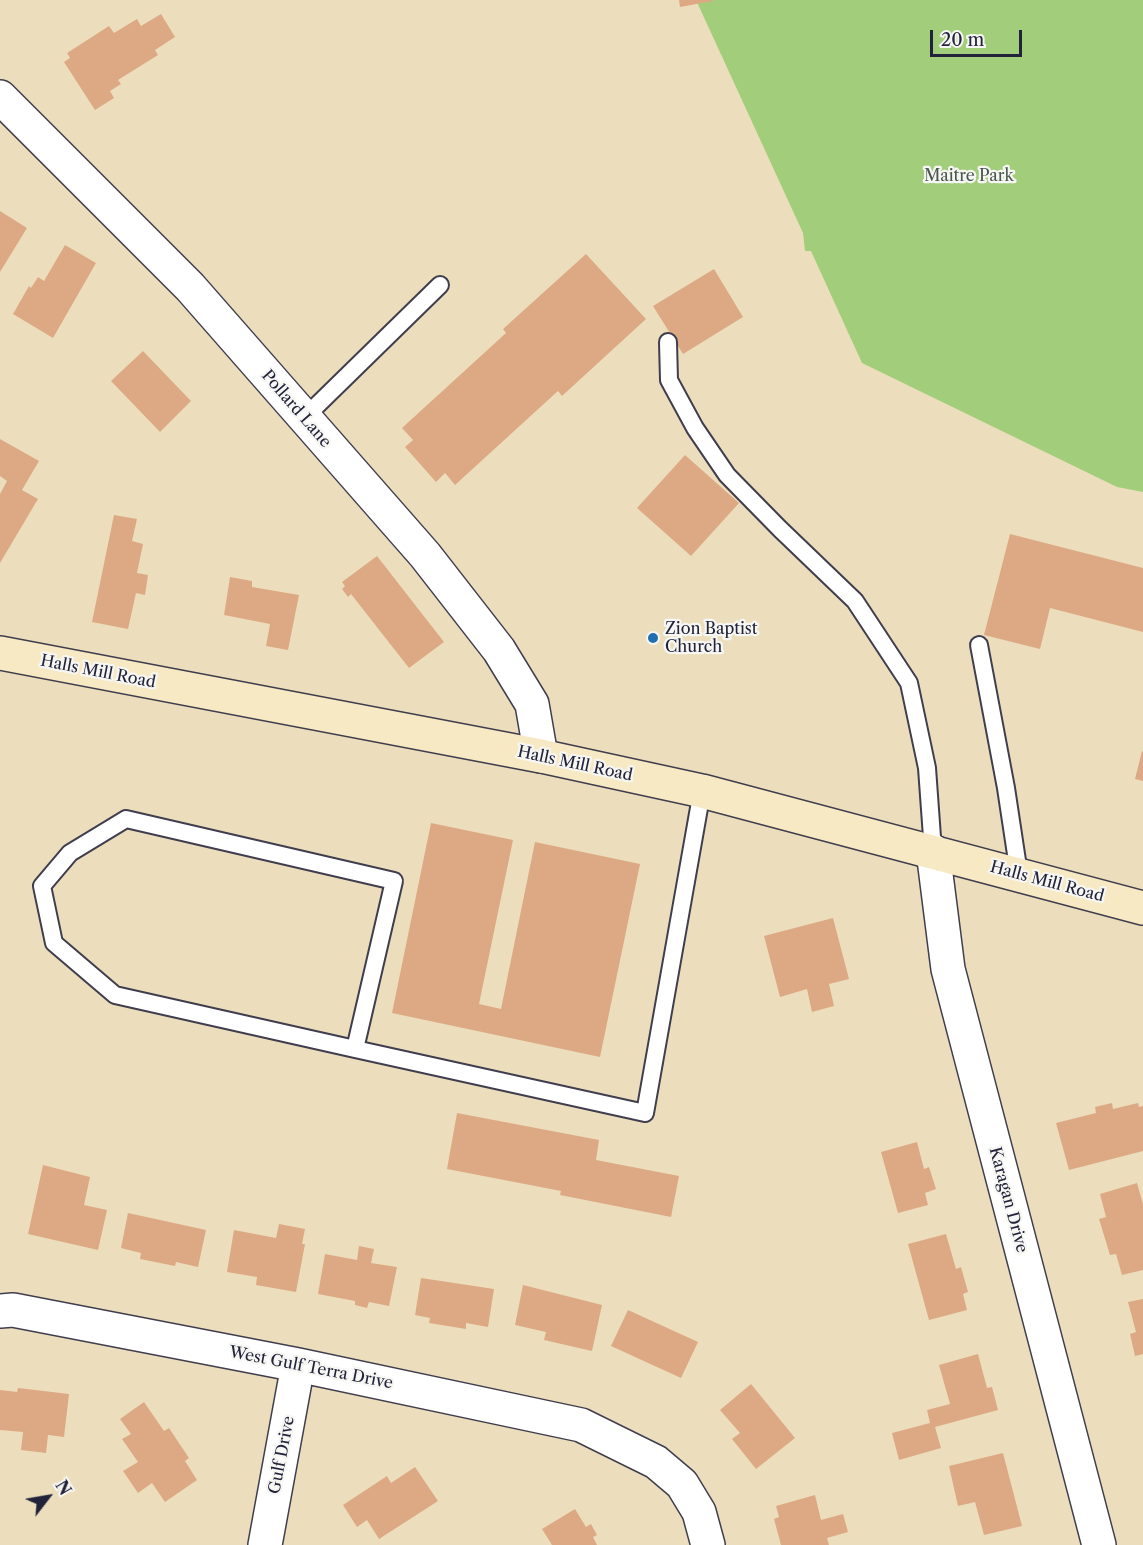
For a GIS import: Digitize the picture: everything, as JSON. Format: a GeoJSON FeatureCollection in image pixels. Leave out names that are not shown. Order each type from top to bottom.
{"type":"FeatureCollection","features":[{"type":"Feature","properties":{"kind":"street","name":"Pollard Lane"},"geometry":{"type":"LineString","coordinates":[[0,98],[190,287],[424,555],[499,650],[532,704],[541,756]]}},
{"type":"Feature","properties":{"kind":"street","name":"Halls Mill Road"},"geometry":{"type":"LineString","coordinates":[[1,656],[541,756],[702,791],[1143,908]]}},
{"type":"Feature","properties":{"kind":"street","name":"Karagan Drive"},"geometry":{"type":"LineString","coordinates":[[933,851],[948,969],[1099,1545]]}},
{"type":"Feature","properties":{"kind":"street","name":"West Gulf Terra Drive"},"geometry":{"type":"LineString","coordinates":[[0,1311],[13,1310],[298,1365],[581,1425],[656,1462],[682,1484],[699,1512],[708,1545]]}},
{"type":"Feature","properties":{"kind":"street","name":"Gulf Drive"},"geometry":{"type":"LineString","coordinates":[[265,1545],[298,1365]]}},
{"type":"Feature","properties":{"kind":"lane"},"geometry":{"type":"LineString","coordinates":[[304,418],[440,285]]}},
{"type":"Feature","properties":{"kind":"lane"},"geometry":{"type":"LineString","coordinates":[[668,342],[669,380],[695,428],[727,475],[855,601],[909,683],[927,768],[933,851]]}},
{"type":"Feature","properties":{"kind":"lane"},"geometry":{"type":"LineString","coordinates":[[979,645],[1006,788],[1019,874]]}},
{"type":"Feature","properties":{"kind":"lane"},"geometry":{"type":"LineString","coordinates":[[355,1049],[394,881],[126,819],[70,853],[42,886],[54,943],[115,995],[355,1049],[645,1113],[702,791]]}},
{"type":"Feature","properties":{"kind":"green space","name":"Maitre Park"},"geometry":{"type":"Polygon","coordinates":[[[696,0],[1143,0],[1143,492],[1117,487],[862,363],[811,251],[805,251],[803,233],[696,0]]]}},
{"type":"Feature","properties":{"kind":"building"},"geometry":{"type":"Polygon","coordinates":[[[679,0],[713,0],[713,1],[680,7],[679,0]]]}},
{"type":"Feature","properties":{"kind":"building"},"geometry":{"type":"Polygon","coordinates":[[[161,14],[175,37],[155,50],[158,55],[118,80],[121,84],[110,91],[114,98],[95,110],[64,62],[70,58],[67,53],[109,26],[114,33],[137,19],[141,26],[161,14]]]}},
{"type":"Feature","properties":{"kind":"building"},"geometry":{"type":"Polygon","coordinates":[[[0,211],[27,228],[0,272],[0,211]]]}},
{"type":"Feature","properties":{"kind":"building"},"geometry":{"type":"Polygon","coordinates":[[[65,245],[96,263],[53,338],[13,314],[29,286],[31,288],[38,277],[44,281],[65,245]]]}},
{"type":"Feature","properties":{"kind":"building"},"geometry":{"type":"Polygon","coordinates":[[[586,254],[646,319],[562,396],[558,391],[455,485],[445,473],[436,482],[405,447],[413,440],[402,428],[506,333],[503,329],[586,254]]]}},
{"type":"Feature","properties":{"kind":"building"},"geometry":{"type":"Polygon","coordinates":[[[714,269],[743,317],[683,354],[653,306],[714,269]]]}},
{"type":"Feature","properties":{"kind":"building"},"geometry":{"type":"Polygon","coordinates":[[[143,351],[191,401],[160,432],[111,381],[143,351]]]}},
{"type":"Feature","properties":{"kind":"building"},"geometry":{"type":"Polygon","coordinates":[[[0,439],[39,461],[22,490],[38,499],[0,563],[0,494],[7,481],[0,476],[0,439]]]}},
{"type":"Feature","properties":{"kind":"building"},"geometry":{"type":"Polygon","coordinates":[[[685,455],[739,503],[691,556],[637,508],[685,455]]]}},
{"type":"Feature","properties":{"kind":"building"},"geometry":{"type":"Polygon","coordinates":[[[114,515],[137,519],[132,541],[143,544],[137,573],[148,575],[145,595],[136,593],[128,629],[92,622],[114,515]]]}},
{"type":"Feature","properties":{"kind":"building"},"geometry":{"type":"Polygon","coordinates":[[[1010,534],[1143,568],[1143,632],[1050,608],[1040,649],[984,635],[1010,534]]]}},
{"type":"Feature","properties":{"kind":"building"},"geometry":{"type":"Polygon","coordinates":[[[377,556],[444,642],[409,668],[351,594],[348,597],[342,589],[345,586],[342,582],[377,556]]]}},
{"type":"Feature","properties":{"kind":"building"},"geometry":{"type":"Polygon","coordinates":[[[230,577],[252,581],[252,587],[299,595],[288,650],[266,646],[270,624],[224,615],[230,577]]]}},
{"type":"Feature","properties":{"kind":"building"},"geometry":{"type":"Polygon","coordinates":[[[1143,752],[1143,781],[1135,779],[1143,752]]]}},
{"type":"Feature","properties":{"kind":"building"},"geometry":{"type":"Polygon","coordinates":[[[431,823],[513,840],[479,1004],[501,1009],[535,842],[640,864],[600,1057],[392,1013],[431,823]]]}},
{"type":"Feature","properties":{"kind":"building"},"geometry":{"type":"Polygon","coordinates":[[[833,918],[849,979],[829,984],[834,1006],[812,1012],[807,989],[780,997],[764,936],[833,918]]]}},
{"type":"Feature","properties":{"kind":"building"},"geometry":{"type":"Polygon","coordinates":[[[1112,1103],[1113,1109],[1138,1103],[1139,1107],[1143,1106],[1143,1151],[1069,1170],[1056,1123],[1096,1113],[1095,1107],[1112,1103]]]}},
{"type":"Feature","properties":{"kind":"building"},"geometry":{"type":"Polygon","coordinates":[[[457,1113],[599,1140],[596,1160],[679,1176],[671,1217],[560,1195],[561,1191],[447,1169],[457,1113]]]}},
{"type":"Feature","properties":{"kind":"building"},"geometry":{"type":"Polygon","coordinates":[[[917,1142],[924,1169],[929,1167],[936,1189],[925,1193],[928,1205],[898,1213],[881,1152],[917,1142]]]}},
{"type":"Feature","properties":{"kind":"building"},"geometry":{"type":"Polygon","coordinates":[[[43,1165],[90,1177],[84,1205],[107,1210],[98,1250],[28,1234],[43,1165]]]}},
{"type":"Feature","properties":{"kind":"building"},"geometry":{"type":"Polygon","coordinates":[[[1137,1183],[1143,1204],[1143,1270],[1122,1275],[1116,1254],[1110,1255],[1099,1219],[1106,1217],[1100,1194],[1137,1183]]]}},
{"type":"Feature","properties":{"kind":"building"},"geometry":{"type":"Polygon","coordinates":[[[128,1213],[206,1230],[198,1267],[176,1262],[175,1266],[140,1259],[141,1253],[121,1248],[128,1213]]]}},
{"type":"Feature","properties":{"kind":"building"},"geometry":{"type":"Polygon","coordinates":[[[279,1224],[305,1229],[302,1244],[305,1244],[296,1292],[256,1285],[257,1277],[227,1272],[234,1230],[276,1238],[279,1224]]]}},
{"type":"Feature","properties":{"kind":"building"},"geometry":{"type":"Polygon","coordinates":[[[946,1234],[956,1269],[961,1267],[968,1292],[963,1294],[967,1310],[929,1320],[908,1244],[946,1234]]]}},
{"type":"Feature","properties":{"kind":"building"},"geometry":{"type":"Polygon","coordinates":[[[359,1246],[374,1249],[371,1263],[397,1267],[389,1306],[369,1302],[367,1308],[355,1305],[355,1301],[318,1294],[325,1254],[357,1260],[359,1246]]]}},
{"type":"Feature","properties":{"kind":"building"},"geometry":{"type":"Polygon","coordinates":[[[421,1278],[494,1289],[488,1327],[466,1323],[466,1329],[429,1323],[430,1318],[415,1315],[421,1278]]]}},
{"type":"Feature","properties":{"kind":"building"},"geometry":{"type":"Polygon","coordinates":[[[523,1285],[602,1305],[592,1351],[544,1340],[546,1332],[515,1325],[523,1285]]]}},
{"type":"Feature","properties":{"kind":"building"},"geometry":{"type":"Polygon","coordinates":[[[1143,1299],[1143,1354],[1135,1356],[1130,1334],[1136,1332],[1128,1302],[1143,1299]]]}},
{"type":"Feature","properties":{"kind":"building"},"geometry":{"type":"Polygon","coordinates":[[[628,1310],[698,1342],[681,1378],[611,1346],[628,1310]]]}},
{"type":"Feature","properties":{"kind":"building"},"geometry":{"type":"Polygon","coordinates":[[[978,1354],[987,1388],[992,1387],[998,1410],[935,1427],[941,1448],[899,1460],[892,1433],[930,1423],[927,1410],[950,1404],[939,1365],[978,1354]]]}},
{"type":"Feature","properties":{"kind":"building"},"geometry":{"type":"Polygon","coordinates":[[[751,1384],[795,1438],[756,1469],[732,1439],[740,1433],[720,1410],[751,1384]]]}},
{"type":"Feature","properties":{"kind":"building"},"geometry":{"type":"Polygon","coordinates":[[[18,1388],[69,1394],[64,1437],[48,1435],[46,1453],[21,1450],[23,1432],[0,1430],[0,1390],[17,1392],[18,1388]]]}},
{"type":"Feature","properties":{"kind":"building"},"geometry":{"type":"Polygon","coordinates":[[[144,1402],[164,1431],[169,1428],[189,1458],[185,1461],[197,1480],[165,1502],[152,1483],[138,1493],[123,1471],[138,1462],[122,1439],[131,1434],[120,1419],[144,1402]]]}},
{"type":"Feature","properties":{"kind":"building"},"geometry":{"type":"Polygon","coordinates":[[[1003,1453],[1022,1526],[984,1535],[975,1502],[958,1506],[949,1466],[1003,1453]]]}},
{"type":"Feature","properties":{"kind":"building"},"geometry":{"type":"Polygon","coordinates":[[[415,1467],[438,1501],[379,1539],[367,1520],[357,1527],[343,1505],[387,1476],[391,1483],[415,1467]]]}},
{"type":"Feature","properties":{"kind":"building"},"geometry":{"type":"Polygon","coordinates":[[[815,1495],[821,1520],[843,1514],[848,1532],[827,1538],[829,1545],[781,1545],[774,1519],[779,1517],[776,1506],[815,1495]]]}},
{"type":"Feature","properties":{"kind":"building"},"geometry":{"type":"Polygon","coordinates":[[[575,1509],[586,1527],[591,1524],[597,1535],[593,1537],[597,1545],[552,1545],[542,1529],[575,1509]]]}},
{"type":"Feature","properties":{"kind":"place","name":"Zion Baptist Church"},"geometry":{"type":"Point","coordinates":[653,638]}}]}
